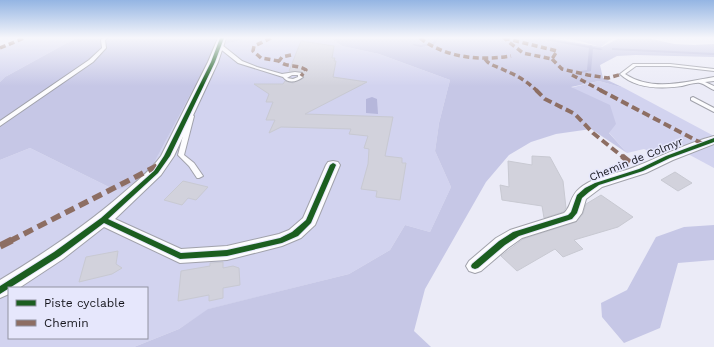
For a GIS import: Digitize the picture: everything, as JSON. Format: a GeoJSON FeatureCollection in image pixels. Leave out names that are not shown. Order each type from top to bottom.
{"type":"FeatureCollection","features":[{"type":"Feature","properties":{"kind":"street"},"geometry":{"type":"LineString","coordinates":[[0,290],[57,254],[103,220],[156,172],[167,156],[215,54]]}},
{"type":"Feature","properties":{"kind":"street","name":"Chemin de Colmyr"},"geometry":{"type":"LineString","coordinates":[[474,266],[502,243],[516,234],[570,217],[574,213],[579,197],[597,184],[641,170],[668,156],[714,140]]}},
{"type":"Feature","properties":{"kind":"street"},"geometry":{"type":"LineString","coordinates":[[103,220],[180,256],[227,253],[282,240],[295,234],[309,221],[333,165]]}},
{"type":"Feature","properties":{"kind":"lane"},"geometry":{"type":"LineString","coordinates":[[0,124],[91,61],[98,54]]}},
{"type":"Feature","properties":{"kind":"lane"},"geometry":{"type":"LineString","coordinates":[[233,54],[240,62],[285,76]]}},
{"type":"Feature","properties":{"kind":"lane"},"geometry":{"type":"LineString","coordinates":[[714,70],[670,65],[635,66],[622,74],[642,85],[660,86],[714,79]]}},
{"type":"Feature","properties":{"kind":"lane"},"geometry":{"type":"LineString","coordinates":[[699,81],[714,88]]}},
{"type":"Feature","properties":{"kind":"lane"},"geometry":{"type":"LineString","coordinates":[[197,93],[181,155],[192,165],[199,176]]}},
{"type":"Feature","properties":{"kind":"lane"},"geometry":{"type":"LineString","coordinates":[[693,99],[714,110]]}},
{"type":"Feature","properties":{"kind":"shaded area"},"geometry":{"type":"Polygon","coordinates":[[[0,54],[47,54],[5,77],[0,82],[0,54]]]}},
{"type":"Feature","properties":{"kind":"shaded area"},"geometry":{"type":"Polygon","coordinates":[[[47,54],[212,54],[150,170],[132,185],[115,190],[30,148],[0,160],[0,82],[5,77],[47,54]]]}},
{"type":"Feature","properties":{"kind":"shaded area"},"geometry":{"type":"Polygon","coordinates":[[[211,54],[380,54],[450,80],[439,123],[435,151],[451,187],[430,232],[405,225],[390,250],[349,274],[209,309],[179,329],[134,347],[0,347],[0,160],[30,148],[115,190],[185,102],[211,54]]]}},
{"type":"Feature","properties":{"kind":"shaded area"},"geometry":{"type":"Polygon","coordinates":[[[380,54],[714,54],[714,57],[617,56],[600,65],[603,78],[624,88],[599,81],[571,87],[610,105],[616,124],[609,133],[627,153],[591,129],[556,134],[531,142],[509,155],[486,182],[425,289],[414,331],[431,347],[134,347],[179,329],[208,309],[349,274],[390,250],[405,225],[430,232],[451,187],[435,151],[439,123],[450,80],[380,54]]]}},
{"type":"Feature","properties":{"kind":"shaded area"},"geometry":{"type":"Polygon","coordinates":[[[599,81],[624,88],[714,136],[714,168],[675,147],[655,154],[644,149],[627,153],[570,88],[599,81]]]}},
{"type":"Feature","properties":{"kind":"shaded area"},"geometry":{"type":"Polygon","coordinates":[[[372,97],[377,99],[378,114],[366,113],[366,99],[372,97]]]}},
{"type":"Feature","properties":{"kind":"shaded area"},"geometry":{"type":"Polygon","coordinates":[[[714,225],[714,260],[678,263],[660,328],[624,343],[602,317],[601,303],[627,290],[656,237],[684,227],[714,225]]]}},
{"type":"Feature","properties":{"kind":"building"},"geometry":{"type":"Polygon","coordinates":[[[296,54],[333,54],[332,58],[335,58],[334,61],[336,61],[333,77],[367,82],[305,114],[393,117],[385,156],[402,158],[402,163],[406,163],[400,200],[376,197],[377,191],[361,189],[368,164],[369,149],[364,148],[368,136],[349,134],[351,129],[281,127],[269,133],[275,120],[266,120],[273,102],[266,102],[269,94],[254,84],[283,84],[285,81],[293,83],[304,78],[302,72],[289,71],[296,54]]]}},
{"type":"Feature","properties":{"kind":"building"},"geometry":{"type":"Polygon","coordinates":[[[532,156],[550,157],[563,181],[566,208],[563,212],[544,218],[542,206],[502,200],[500,185],[509,187],[508,161],[532,165],[532,156]]]}},
{"type":"Feature","properties":{"kind":"building"},"geometry":{"type":"Polygon","coordinates":[[[675,172],[692,183],[678,191],[661,180],[675,172]]]}},
{"type":"Feature","properties":{"kind":"building"},"geometry":{"type":"Polygon","coordinates":[[[183,181],[208,187],[196,200],[188,198],[182,205],[164,200],[183,181]]]}},
{"type":"Feature","properties":{"kind":"building"},"geometry":{"type":"Polygon","coordinates":[[[601,195],[633,217],[618,227],[574,240],[583,249],[563,257],[555,249],[517,271],[501,256],[523,239],[576,222],[583,214],[586,204],[601,195]]]}},
{"type":"Feature","properties":{"kind":"building"},"geometry":{"type":"Polygon","coordinates":[[[118,251],[116,264],[122,268],[112,274],[79,282],[86,257],[118,251]]]}},
{"type":"Feature","properties":{"kind":"building"},"geometry":{"type":"Polygon","coordinates":[[[223,262],[223,268],[233,266],[239,268],[240,285],[223,288],[223,298],[209,301],[209,295],[178,301],[181,271],[210,266],[210,263],[223,262]]]}},
{"type":"Feature","properties":{"kind":"waterway"},"geometry":{"type":"LineString","coordinates":[[582,72],[589,71],[590,54]]}},
{"type":"Feature","properties":{"kind":"marked path"},"geometry":{"type":"LineString","coordinates":[[255,54],[261,58],[279,61]]}},
{"type":"Feature","properties":{"kind":"marked path"},"geometry":{"type":"LineString","coordinates":[[452,54],[476,58],[501,58],[511,56]]}},
{"type":"Feature","properties":{"kind":"marked path"},"geometry":{"type":"LineString","coordinates":[[529,54],[552,59]]}},
{"type":"Feature","properties":{"kind":"marked path"},"geometry":{"type":"LineString","coordinates":[[552,59],[555,54]]}},
{"type":"Feature","properties":{"kind":"marked path"},"geometry":{"type":"LineString","coordinates":[[291,55],[282,57],[279,61],[285,65],[300,67],[306,70],[301,76]]}},
{"type":"Feature","properties":{"kind":"marked path"},"geometry":{"type":"LineString","coordinates":[[485,59],[489,64],[503,69],[528,82],[545,99],[575,114],[593,133],[632,164]]}},
{"type":"Feature","properties":{"kind":"marked path"},"geometry":{"type":"LineString","coordinates":[[552,59],[562,69],[588,75],[608,78],[622,74]]}},
{"type":"Feature","properties":{"kind":"marked path"},"geometry":{"type":"LineString","coordinates":[[572,75],[703,144]]}},
{"type":"Feature","properties":{"kind":"marked path"},"geometry":{"type":"LineString","coordinates":[[0,246],[157,166]]}},
{"type":"Feature","properties":{"kind":"cycle path"},"geometry":{"type":"LineString","coordinates":[[0,290],[57,254],[103,220],[156,172],[167,156],[216,54]]}},
{"type":"Feature","properties":{"kind":"cycle path"},"geometry":{"type":"LineString","coordinates":[[475,266],[502,243],[516,234],[570,217],[574,213],[579,197],[597,184],[641,170],[668,157],[714,140]]}},
{"type":"Feature","properties":{"kind":"cycle path"},"geometry":{"type":"LineString","coordinates":[[103,220],[180,256],[227,253],[282,240],[295,234],[309,221],[333,165]]}}]}
